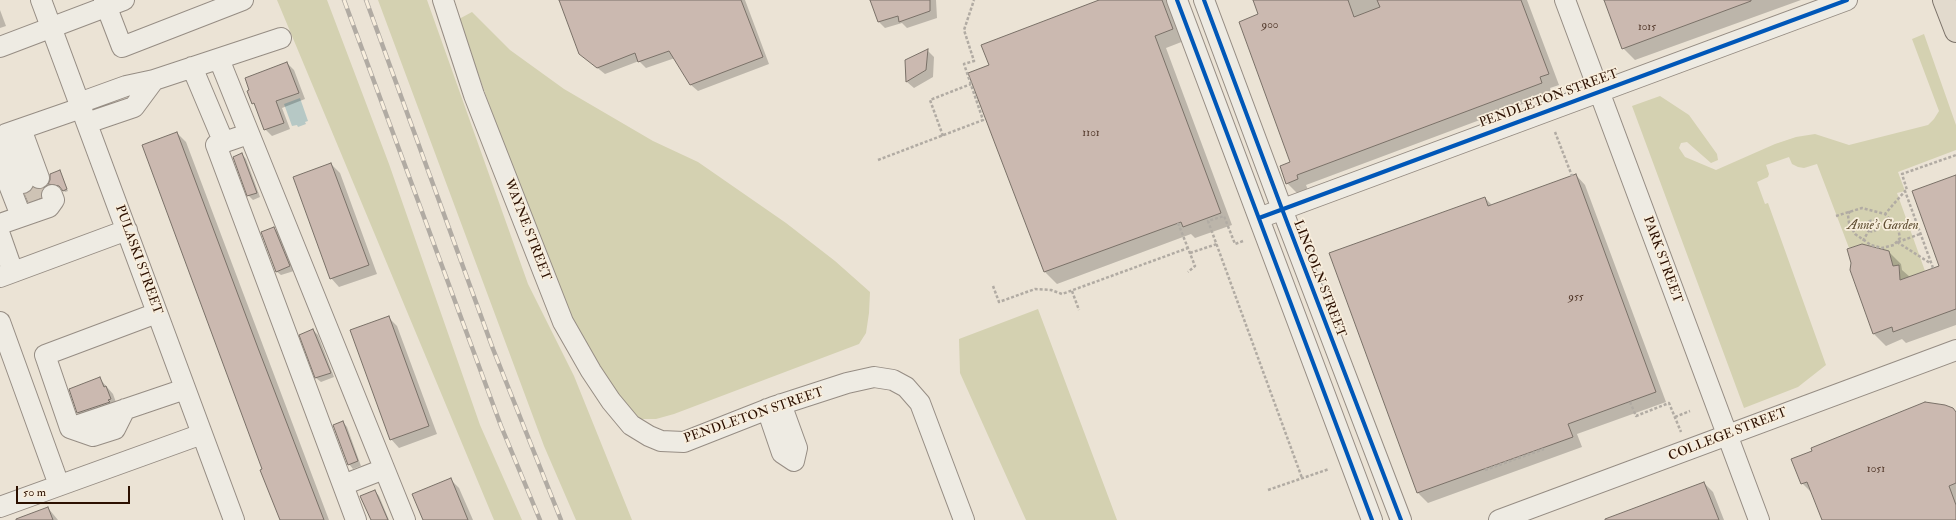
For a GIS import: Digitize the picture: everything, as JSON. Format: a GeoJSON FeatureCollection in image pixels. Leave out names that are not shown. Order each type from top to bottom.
{"type":"FeatureCollection","features":[{"type":"Feature","properties":{"kind":"main road"},"geometry":{"type":"LineString","coordinates":[[1944,0],[1956,32]]}},
{"type":"Feature","properties":{"kind":"street","name":"PULASKI STREET"},"geometry":{"type":"LineString","coordinates":[[41,0],[234,520]]}},
{"type":"Feature","properties":{"kind":"street"},"geometry":{"type":"LineString","coordinates":[[0,47],[51,28],[111,2],[122,48],[242,0]]}},
{"type":"Feature","properties":{"kind":"street","name":"WAYNE STREET"},"geometry":{"type":"LineString","coordinates":[[443,0],[474,95],[563,322],[591,371],[611,401],[628,421],[639,431],[649,436]]}},
{"type":"Feature","properties":{"kind":"street"},"geometry":{"type":"LineString","coordinates":[[1177,0],[1372,520]]}},
{"type":"Feature","properties":{"kind":"street","name":"LINCOLN STREET"},"geometry":{"type":"LineString","coordinates":[[1204,0],[1401,520]]}},
{"type":"Feature","properties":{"kind":"street","name":"PARK STREET"},"geometry":{"type":"LineString","coordinates":[[1566,0],[1759,520]]}},
{"type":"Feature","properties":{"kind":"street","name":"PENDLETON STREET"},"geometry":{"type":"LineString","coordinates":[[1259,218],[1847,0]]}},
{"type":"Feature","properties":{"kind":"street"},"geometry":{"type":"LineString","coordinates":[[0,224],[38,206],[7,162],[3,150],[11,137],[82,111],[126,86],[154,80],[281,38]]}},
{"type":"Feature","properties":{"kind":"street"},"geometry":{"type":"LineString","coordinates":[[205,63],[236,139],[384,469],[405,520]]}},
{"type":"Feature","properties":{"kind":"street"},"geometry":{"type":"LineString","coordinates":[[205,63],[236,139]]}},
{"type":"Feature","properties":{"kind":"street"},"geometry":{"type":"LineString","coordinates":[[11,137],[34,179]]}},
{"type":"Feature","properties":{"kind":"street"},"geometry":{"type":"LineString","coordinates":[[236,139],[216,145],[356,520]]}},
{"type":"Feature","properties":{"kind":"street"},"geometry":{"type":"LineString","coordinates":[[0,235],[6,274],[127,230]]}},
{"type":"Feature","properties":{"kind":"street"},"geometry":{"type":"LineString","coordinates":[[157,313],[45,355],[70,428],[185,389]]}},
{"type":"Feature","properties":{"kind":"street"},"geometry":{"type":"LineString","coordinates":[[0,322],[59,485]]}},
{"type":"Feature","properties":{"kind":"street","name":"COLLEGE STREET"},"geometry":{"type":"LineString","coordinates":[[1500,520],[1956,350]]}},
{"type":"Feature","properties":{"kind":"street","name":"PENDLETON STREET"},"geometry":{"type":"LineString","coordinates":[[649,436],[661,441],[684,442],[774,406],[847,383],[874,377],[900,382],[913,392],[920,403],[964,520]]}},
{"type":"Feature","properties":{"kind":"street"},"geometry":{"type":"LineString","coordinates":[[0,507],[202,434]]}},
{"type":"Feature","properties":{"kind":"street"},"geometry":{"type":"LineString","coordinates":[[343,485],[384,469]]}},
{"type":"Feature","properties":{"kind":"path"},"geometry":{"type":"LineString","coordinates":[[878,160],[983,120],[964,64],[974,61],[964,30],[974,0]]}},
{"type":"Feature","properties":{"kind":"path"},"geometry":{"type":"LineString","coordinates":[[943,136],[930,100],[971,84]]}},
{"type":"Feature","properties":{"kind":"path"},"geometry":{"type":"LineString","coordinates":[[1555,132],[1572,176]]}},
{"type":"Feature","properties":{"kind":"path"},"geometry":{"type":"LineString","coordinates":[[1885,214],[1905,190],[1908,190],[1902,174],[1956,155]]}},
{"type":"Feature","properties":{"kind":"path"},"geometry":{"type":"LineString","coordinates":[[1905,190],[1933,268]]}},
{"type":"Feature","properties":{"kind":"path"},"geometry":{"type":"LineString","coordinates":[[1836,216],[1850,211],[1867,208],[1885,214],[1898,228],[1900,238],[1897,242]]}},
{"type":"Feature","properties":{"kind":"path"},"geometry":{"type":"LineString","coordinates":[[1850,211],[1848,219],[1851,229],[1863,241],[1871,245],[1882,248],[1889,247],[1897,242],[1920,234]]}},
{"type":"Feature","properties":{"kind":"path"},"geometry":{"type":"LineString","coordinates":[[1243,241],[1235,244],[1224,216],[1208,221],[1302,478]]}},
{"type":"Feature","properties":{"kind":"path"},"geometry":{"type":"LineString","coordinates":[[1863,241],[1869,230],[1867,226],[1868,223],[1871,220],[1876,221],[1878,224],[1877,229],[1874,231],[1869,230]]}},
{"type":"Feature","properties":{"kind":"path"},"geometry":{"type":"LineString","coordinates":[[1178,223],[1195,266],[1188,272]]}},
{"type":"Feature","properties":{"kind":"path"},"geometry":{"type":"LineString","coordinates":[[1897,242],[1930,263]]}},
{"type":"Feature","properties":{"kind":"path"},"geometry":{"type":"LineString","coordinates":[[1190,253],[1217,244]]}},
{"type":"Feature","properties":{"kind":"path"},"geometry":{"type":"LineString","coordinates":[[992,286],[999,302],[1035,290],[1051,290],[1062,294],[1188,248]]}},
{"type":"Feature","properties":{"kind":"path"},"geometry":{"type":"LineString","coordinates":[[1072,291],[1079,310]]}},
{"type":"Feature","properties":{"kind":"path"},"geometry":{"type":"LineString","coordinates":[[1630,402],[1636,416],[1669,403],[1681,432]]}},
{"type":"Feature","properties":{"kind":"path"},"geometry":{"type":"LineString","coordinates":[[1675,417],[1690,411]]}},
{"type":"Feature","properties":{"kind":"path"},"geometry":{"type":"LineString","coordinates":[[1486,470],[1544,449]]}},
{"type":"Feature","properties":{"kind":"path"},"geometry":{"type":"LineString","coordinates":[[1268,490],[1329,468]]}},
{"type":"Feature","properties":{"kind":"green space"},"geometry":{"type":"Polygon","coordinates":[[[277,0],[327,0],[389,164],[480,425],[522,520],[494,520],[277,0]]]}},
{"type":"Feature","properties":{"kind":"green space"},"geometry":{"type":"Polygon","coordinates":[[[378,0],[427,0],[528,284],[574,376],[632,520],[576,520],[544,446],[378,0]]]}},
{"type":"Feature","properties":{"kind":"green space"},"geometry":{"type":"Polygon","coordinates":[[[472,12],[510,50],[564,89],[653,141],[698,162],[786,223],[835,261],[870,292],[866,333],[859,344],[674,414],[656,419],[641,419],[622,404],[567,315],[520,192],[459,19],[472,12]]]}},
{"type":"Feature","properties":{"kind":"green space","name":"Anne's Garden"},"geometry":{"type":"Polygon","coordinates":[[[1924,34],[1956,125],[1956,150],[1898,172],[1905,191],[1897,193],[1925,271],[1900,280],[1899,266],[1893,266],[1889,251],[1862,244],[1849,248],[1817,164],[1804,168],[1798,167],[1792,164],[1789,157],[1766,165],[1769,174],[1768,177],[1757,182],[1765,204],[1768,203],[1826,365],[1798,387],[1744,408],[1632,106],[1660,96],[1689,115],[1717,154],[1718,160],[1711,163],[1687,142],[1681,143],[1679,148],[1685,157],[1716,170],[1775,144],[1796,137],[1815,134],[1849,145],[1928,125],[1934,119],[1939,111],[1912,39],[1924,34]]]}},
{"type":"Feature","properties":{"kind":"green space"},"geometry":{"type":"Polygon","coordinates":[[[1038,309],[1117,520],[1026,520],[960,373],[959,339],[1038,309]]]}},
{"type":"Feature","properties":{"kind":"shaded area"},"geometry":{"type":"Polygon","coordinates":[[[300,98],[308,121],[305,122],[306,124],[298,127],[297,125],[292,126],[284,104],[300,98]]]}},
{"type":"Feature","properties":{"kind":"building"},"geometry":{"type":"Polygon","coordinates":[[[559,0],[741,0],[763,57],[690,85],[669,51],[638,62],[635,53],[597,68],[579,54],[559,0]]]}},
{"type":"Feature","properties":{"kind":"building"},"geometry":{"type":"Polygon","coordinates":[[[870,0],[930,0],[930,11],[899,22],[898,16],[878,22],[870,0]]]}},
{"type":"Feature","properties":{"kind":"building"},"geometry":{"type":"Polygon","coordinates":[[[1099,0],[1162,0],[1173,29],[1155,36],[1221,213],[1183,227],[1181,222],[1044,272],[968,73],[989,65],[981,45],[1099,0]]]}},
{"type":"Feature","properties":{"kind":"building"},"geometry":{"type":"Polygon","coordinates":[[[1253,0],[1348,0],[1354,17],[1380,7],[1377,0],[1521,0],[1549,74],[1540,77],[1542,83],[1297,175],[1298,179],[1286,184],[1280,166],[1290,162],[1239,22],[1258,14],[1253,0]]]}},
{"type":"Feature","properties":{"kind":"building"},"geometry":{"type":"Polygon","coordinates":[[[1604,0],[1751,0],[1751,1],[1622,49],[1604,0]]]}},
{"type":"Feature","properties":{"kind":"building"},"geometry":{"type":"Polygon","coordinates":[[[928,49],[926,70],[906,82],[905,60],[928,49]]]}},
{"type":"Feature","properties":{"kind":"building"},"geometry":{"type":"Polygon","coordinates":[[[287,62],[299,93],[276,101],[284,123],[264,130],[254,103],[252,104],[247,91],[249,90],[245,78],[287,62]]]}},
{"type":"Feature","properties":{"kind":"building"},"geometry":{"type":"Polygon","coordinates":[[[177,132],[324,520],[280,520],[260,470],[262,469],[142,145],[177,132]]]}},
{"type":"Feature","properties":{"kind":"building"},"geometry":{"type":"Polygon","coordinates":[[[242,153],[257,193],[247,196],[233,157],[242,153]]]}},
{"type":"Feature","properties":{"kind":"building"},"geometry":{"type":"Polygon","coordinates":[[[331,163],[369,265],[330,279],[293,177],[331,163]]]}},
{"type":"Feature","properties":{"kind":"building"},"geometry":{"type":"Polygon","coordinates":[[[60,170],[67,189],[63,191],[59,186],[48,184],[50,174],[60,170]]]}},
{"type":"Feature","properties":{"kind":"building"},"geometry":{"type":"Polygon","coordinates":[[[1576,174],[1656,392],[1568,424],[1573,437],[1417,493],[1329,253],[1485,197],[1488,206],[1576,174]]]}},
{"type":"Feature","properties":{"kind":"building"},"geometry":{"type":"Polygon","coordinates":[[[1956,175],[1956,309],[1893,332],[1892,327],[1873,334],[1850,270],[1851,263],[1847,249],[1862,244],[1889,251],[1893,266],[1899,265],[1900,280],[1939,266],[1912,191],[1956,175]]]}},
{"type":"Feature","properties":{"kind":"building"},"geometry":{"type":"Polygon","coordinates":[[[33,188],[42,189],[41,198],[28,202],[25,194],[32,191],[33,188]]]}},
{"type":"Feature","properties":{"kind":"building"},"geometry":{"type":"Polygon","coordinates":[[[274,227],[290,266],[276,272],[261,232],[274,227]]]}},
{"type":"Feature","properties":{"kind":"building"},"geometry":{"type":"Polygon","coordinates":[[[389,316],[429,426],[390,440],[350,330],[389,316]]]}},
{"type":"Feature","properties":{"kind":"building"},"geometry":{"type":"Polygon","coordinates":[[[313,329],[331,373],[315,378],[299,335],[313,329]]]}},
{"type":"Feature","properties":{"kind":"building"},"geometry":{"type":"Polygon","coordinates":[[[100,377],[104,387],[106,386],[111,399],[108,400],[110,402],[77,413],[69,389],[100,377]]]}},
{"type":"Feature","properties":{"kind":"building"},"geometry":{"type":"Polygon","coordinates":[[[1925,402],[1945,405],[1953,408],[1956,412],[1956,483],[1949,486],[1956,505],[1956,520],[1822,520],[1807,482],[1801,484],[1791,459],[1812,451],[1811,448],[1925,402]]]}},
{"type":"Feature","properties":{"kind":"building"},"geometry":{"type":"Polygon","coordinates":[[[343,421],[358,461],[348,465],[333,425],[343,421]]]}},
{"type":"Feature","properties":{"kind":"building"},"geometry":{"type":"Polygon","coordinates":[[[451,478],[468,520],[423,520],[412,494],[451,478]]]}},
{"type":"Feature","properties":{"kind":"building"},"geometry":{"type":"Polygon","coordinates":[[[1704,482],[1719,520],[1605,520],[1605,519],[1704,482]]]}},
{"type":"Feature","properties":{"kind":"building"},"geometry":{"type":"Polygon","coordinates":[[[375,490],[388,520],[371,520],[360,496],[375,490]]]}},
{"type":"Feature","properties":{"kind":"building"},"geometry":{"type":"Polygon","coordinates":[[[48,507],[53,520],[16,520],[16,519],[48,507]]]}},
{"type":"Feature","properties":{"kind":"tunnel"},"geometry":{"type":"LineString","coordinates":[[30,181],[38,200]]}},
{"type":"Feature","properties":{"kind":"railway"},"geometry":{"type":"LineString","coordinates":[[344,0],[501,426],[540,520]]}},
{"type":"Feature","properties":{"kind":"railway"},"geometry":{"type":"LineString","coordinates":[[366,0],[493,349],[561,520]]}},
{"type":"Feature","properties":{"kind":"cycle path"},"geometry":{"type":"LineString","coordinates":[[1177,0],[1372,520]]}},
{"type":"Feature","properties":{"kind":"cycle path"},"geometry":{"type":"LineString","coordinates":[[1204,0],[1401,520]]}},
{"type":"Feature","properties":{"kind":"cycle path"},"geometry":{"type":"LineString","coordinates":[[1259,218],[1847,0]]}}]}
